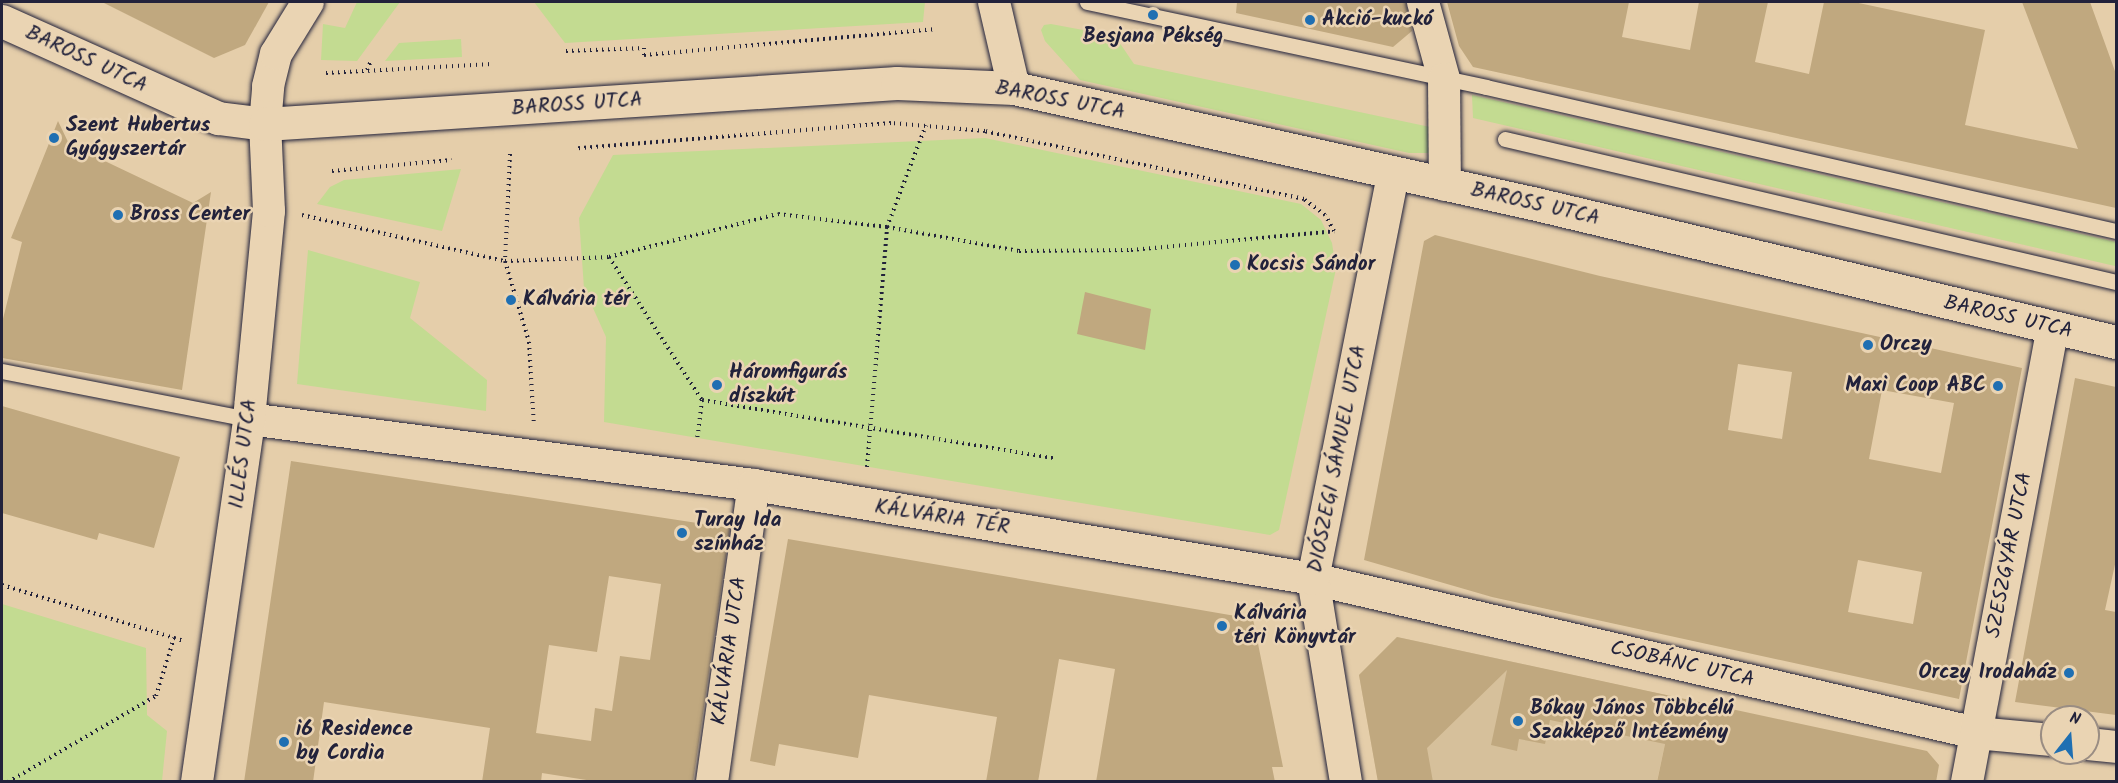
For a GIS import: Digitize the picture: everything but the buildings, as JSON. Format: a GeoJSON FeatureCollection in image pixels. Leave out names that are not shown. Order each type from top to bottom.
{"type":"FeatureCollection","features":[{"type":"Feature","properties":{"kind":"street","name":"ILLÉS UTCA"},"geometry":{"type":"LineString","coordinates":[[197,782],[218,651],[249,419],[269,211],[265,124],[276,54],[308,2]]}},
{"type":"Feature","properties":{"kind":"street"},"geometry":{"type":"LineString","coordinates":[[994,2],[1014,88]]}},
{"type":"Feature","properties":{"kind":"street"},"geometry":{"type":"LineString","coordinates":[[1423,2],[1444,79],[1445,185]]}},
{"type":"Feature","properties":{"kind":"street","name":"BAROSS UTCA"},"geometry":{"type":"LineString","coordinates":[[2,21],[218,118],[265,124],[897,83],[1014,88],[1445,185],[2116,342]]}},
{"type":"Feature","properties":{"kind":"street","name":"DIÓSZEGI SÁMUEL UTCA"},"geometry":{"type":"LineString","coordinates":[[1346,782],[1313,579],[1394,174]]}},
{"type":"Feature","properties":{"kind":"street","name":"SZESZGYÁR UTCA"},"geometry":{"type":"LineString","coordinates":[[1967,782],[2053,329]]}},
{"type":"Feature","properties":{"kind":"street","name":"KÁLVÁRIA TÉR"},"geometry":{"type":"LineString","coordinates":[[249,419],[754,485],[1313,579]]}},
{"type":"Feature","properties":{"kind":"street","name":"KÁLVÁRIA UTCA"},"geometry":{"type":"LineString","coordinates":[[712,782],[754,485]]}},
{"type":"Feature","properties":{"kind":"street","name":"CSOBÁNC UTCA"},"geometry":{"type":"LineString","coordinates":[[1313,579],[1976,733],[2040,739]]}},
{"type":"Feature","properties":{"kind":"street"},"geometry":{"type":"LineString","coordinates":[[2100,745],[2116,747]]}},
{"type":"Feature","properties":{"kind":"lane"},"geometry":{"type":"LineString","coordinates":[[1087,2],[1305,52],[1444,79],[2116,231]]}},
{"type":"Feature","properties":{"kind":"lane"},"geometry":{"type":"LineString","coordinates":[[1505,139],[2116,282]]}},
{"type":"Feature","properties":{"kind":"lane"},"geometry":{"type":"LineString","coordinates":[[2,371],[249,419]]}},
{"type":"Feature","properties":{"kind":"path"},"geometry":{"type":"LineString","coordinates":[[566,51],[644,48],[644,55],[936,28]]}},
{"type":"Feature","properties":{"kind":"path"},"geometry":{"type":"LineString","coordinates":[[367,70],[371,61]]}},
{"type":"Feature","properties":{"kind":"path"},"geometry":{"type":"LineString","coordinates":[[326,73],[492,64]]}},
{"type":"Feature","properties":{"kind":"path"},"geometry":{"type":"LineString","coordinates":[[302,214],[505,261],[609,257],[778,214],[887,227],[1019,251],[1131,250],[1334,231],[1325,215],[1304,199],[985,131],[891,123],[578,148]]}},
{"type":"Feature","properties":{"kind":"path"},"geometry":{"type":"LineString","coordinates":[[867,467],[887,227],[926,125]]}},
{"type":"Feature","properties":{"kind":"path"},"geometry":{"type":"LineString","coordinates":[[510,154],[505,261],[529,342],[535,416],[531,456]]}},
{"type":"Feature","properties":{"kind":"path"},"geometry":{"type":"LineString","coordinates":[[332,171],[451,159]]}},
{"type":"Feature","properties":{"kind":"path"},"geometry":{"type":"LineString","coordinates":[[609,257],[702,400],[697,438]]}},
{"type":"Feature","properties":{"kind":"path"},"geometry":{"type":"LineString","coordinates":[[702,400],[1053,458]]}},
{"type":"Feature","properties":{"kind":"path"},"geometry":{"type":"LineString","coordinates":[[2,585],[218,651]]}},
{"type":"Feature","properties":{"kind":"path"},"geometry":{"type":"LineString","coordinates":[[8,782],[156,696],[174,638]]}},
{"type":"Feature","properties":{"kind":"shaded area","name":"Bókay János Többcélú Szakképző Intézmény"},"geometry":{"type":"Polygon","coordinates":[[[1397,637],[1675,697],[1657,781],[1378,781],[1359,675],[1397,637]]]}},
{"type":"Feature","properties":{"kind":"green space"},"geometry":{"type":"Polygon","coordinates":[[[357,2],[400,2],[357,61],[321,60],[323,24],[345,28],[357,2]]]}},
{"type":"Feature","properties":{"kind":"green space"},"geometry":{"type":"Polygon","coordinates":[[[534,2],[925,2],[923,22],[565,43],[534,2]]]}},
{"type":"Feature","properties":{"kind":"green space"},"geometry":{"type":"Polygon","coordinates":[[[1051,24],[1115,36],[1134,64],[1430,127],[1431,153],[1409,153],[1080,80],[1045,41],[1041,30],[1044,25],[1051,24]]]}},
{"type":"Feature","properties":{"kind":"green space"},"geometry":{"type":"Polygon","coordinates":[[[461,39],[462,57],[385,61],[399,43],[461,39]]]}},
{"type":"Feature","properties":{"kind":"green space"},"geometry":{"type":"Polygon","coordinates":[[[1472,95],[2116,242],[2115,266],[1473,118],[1472,95]]]}},
{"type":"Feature","properties":{"kind":"green space","name":"Kálvária tér"},"geometry":{"type":"Polygon","coordinates":[[[985,138],[1301,204],[1321,220],[1332,243],[1336,269],[1279,530],[1270,535],[604,422],[606,337],[584,288],[579,218],[613,155],[985,138]]]}},
{"type":"Feature","properties":{"kind":"green space"},"geometry":{"type":"Polygon","coordinates":[[[461,169],[442,231],[317,204],[330,187],[344,180],[461,169]]]}},
{"type":"Feature","properties":{"kind":"green space"},"geometry":{"type":"Polygon","coordinates":[[[308,250],[420,282],[410,318],[487,380],[486,411],[297,384],[308,250]]]}},
{"type":"Feature","properties":{"kind":"green space"},"geometry":{"type":"Polygon","coordinates":[[[2,604],[146,648],[147,715],[167,731],[162,781],[2,781],[2,604]]]}},
{"type":"Feature","properties":{"kind":"place","name":"Besjana Pékség"},"geometry":{"type":"Point","coordinates":[1153,15]}},
{"type":"Feature","properties":{"kind":"place","name":"Akció-kuckó"},"geometry":{"type":"Point","coordinates":[1310,20]}},
{"type":"Feature","properties":{"kind":"place","name":"Szent Hubertus Gyógyszertár"},"geometry":{"type":"Point","coordinates":[54,138]}},
{"type":"Feature","properties":{"kind":"place","name":"Bross Center"},"geometry":{"type":"Point","coordinates":[118,215]}},
{"type":"Feature","properties":{"kind":"place","name":"Kocsis Sándor"},"geometry":{"type":"Point","coordinates":[1235,265]}},
{"type":"Feature","properties":{"kind":"place","name":"Kálvária tér"},"geometry":{"type":"Point","coordinates":[511,300]}},
{"type":"Feature","properties":{"kind":"place","name":"Orczy"},"geometry":{"type":"Point","coordinates":[1868,345]}},
{"type":"Feature","properties":{"kind":"place","name":"Háromfigurás díszkút"},"geometry":{"type":"Point","coordinates":[717,385]}},
{"type":"Feature","properties":{"kind":"place","name":"Maxi Coop ABC"},"geometry":{"type":"Point","coordinates":[1998,386]}},
{"type":"Feature","properties":{"kind":"place","name":"Turay Ida színház"},"geometry":{"type":"Point","coordinates":[682,533]}},
{"type":"Feature","properties":{"kind":"place","name":"Kálvária téri Könyvtár"},"geometry":{"type":"Point","coordinates":[1222,626]}},
{"type":"Feature","properties":{"kind":"place","name":"Orczy Irodaház"},"geometry":{"type":"Point","coordinates":[2069,673]}},
{"type":"Feature","properties":{"kind":"place","name":"Bókay János Többcélú Szakképző Intézmény"},"geometry":{"type":"Point","coordinates":[1518,721]}},
{"type":"Feature","properties":{"kind":"place","name":"i6 Residence by Cordia"},"geometry":{"type":"Point","coordinates":[284,742]}}]}
